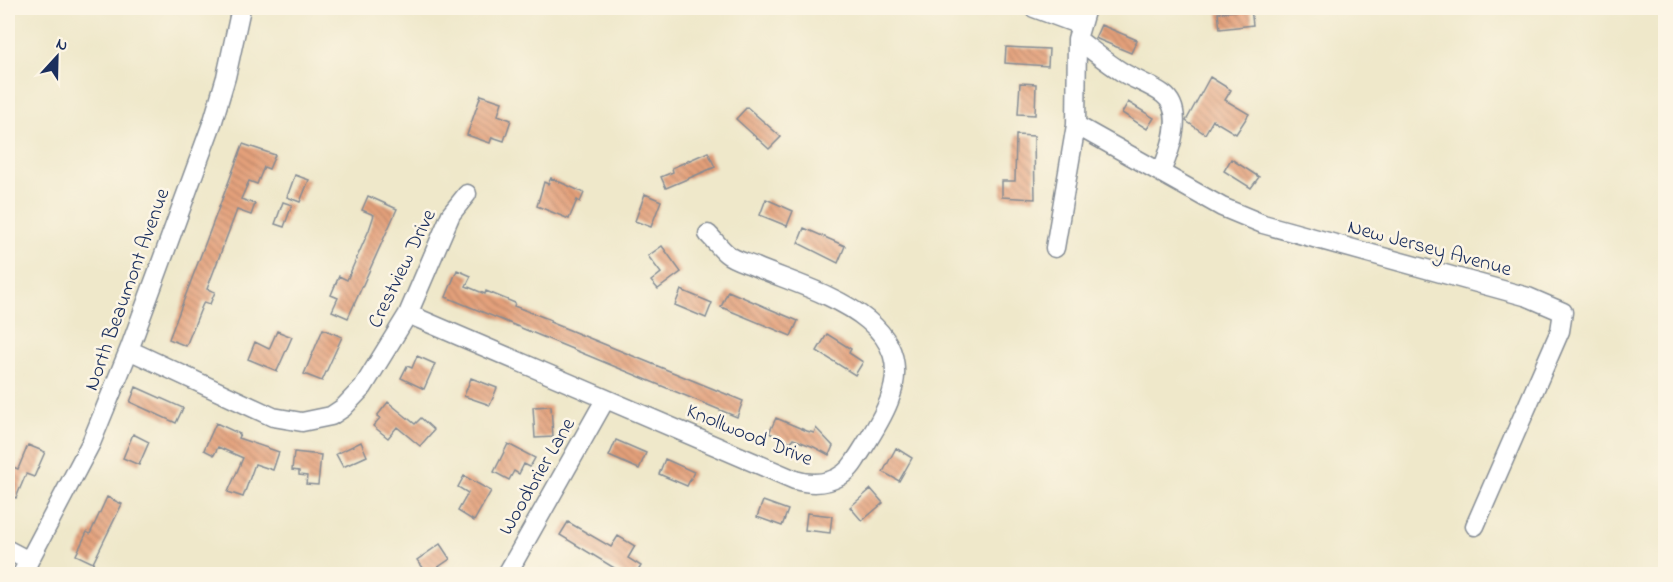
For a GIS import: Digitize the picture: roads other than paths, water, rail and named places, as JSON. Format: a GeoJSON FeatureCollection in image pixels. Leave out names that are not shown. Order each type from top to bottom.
{"type":"FeatureCollection","features":[{"type":"Feature","properties":{"kind":"street","name":"North Beaumont Avenue"},"geometry":{"type":"LineString","coordinates":[[26,568],[91,443],[129,350],[213,121],[226,77],[241,8]]}},
{"type":"Feature","properties":{"kind":"street"},"geometry":{"type":"LineString","coordinates":[[1034,8],[1079,32],[1122,72],[1164,95],[1173,105],[1174,127],[1171,150],[1161,172]]}},
{"type":"Feature","properties":{"kind":"street"},"geometry":{"type":"LineString","coordinates":[[1055,248],[1076,125],[1079,32],[1086,8]]}},
{"type":"Feature","properties":{"kind":"street","name":"New Jersey Avenue"},"geometry":{"type":"LineString","coordinates":[[1076,125],[1222,207],[1263,224],[1528,297],[1563,312],[1560,331],[1475,526]]}},
{"type":"Feature","properties":{"kind":"street","name":"Crestview Drive"},"geometry":{"type":"LineString","coordinates":[[129,350],[273,417],[287,421],[316,420],[331,416],[354,399],[408,314],[451,214],[467,194]]}},
{"type":"Feature","properties":{"kind":"street","name":"Knollwood Drive"},"geometry":{"type":"LineString","coordinates":[[408,314],[605,400],[807,484],[831,481],[841,476],[854,463],[884,413],[894,384],[892,354],[884,335],[870,319],[858,311],[728,255],[708,234]]}},
{"type":"Feature","properties":{"kind":"street","name":"Woodbrier Lane"},"geometry":{"type":"LineString","coordinates":[[507,574],[605,400]]}},
{"type":"Feature","properties":{"kind":"street"},"geometry":{"type":"LineString","coordinates":[[8,550],[26,568]]}}]}
